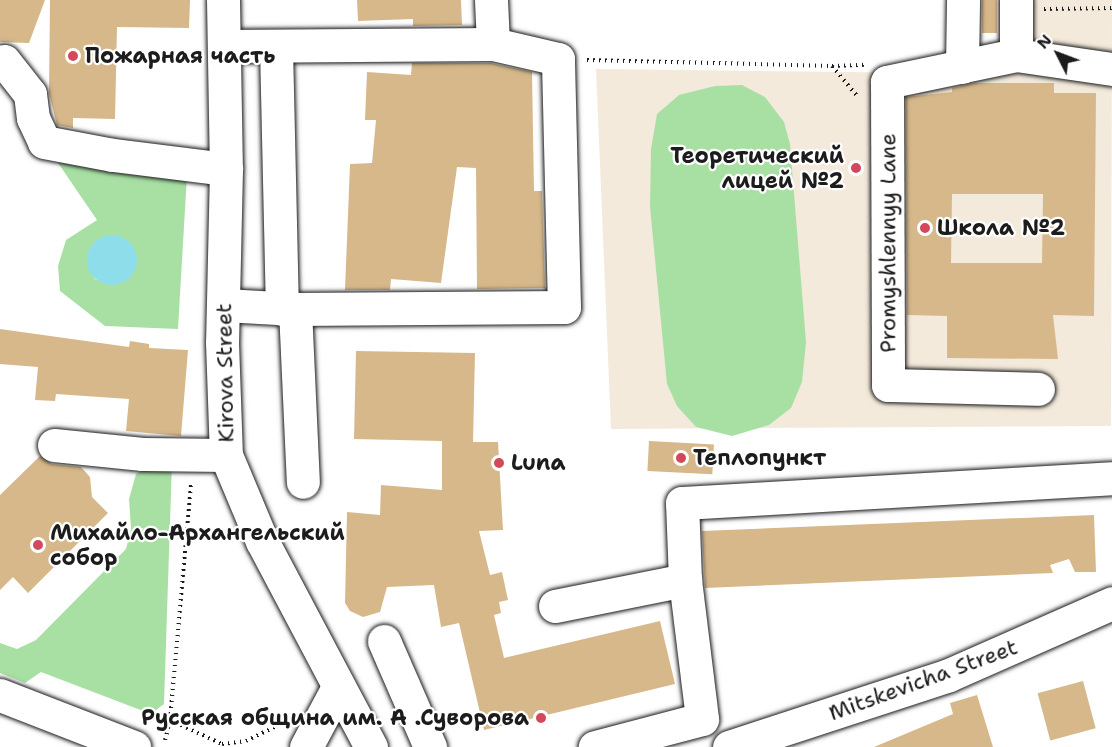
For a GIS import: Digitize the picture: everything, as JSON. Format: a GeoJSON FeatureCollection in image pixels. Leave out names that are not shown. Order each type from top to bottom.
{"type":"FeatureCollection","features":[{"type":"Feature","properties":{"kind":"street","name":"Kirova Street"},"geometry":{"type":"LineString","coordinates":[[224,0],[226,169],[222,342],[226,455],[262,541],[371,747]]}},
{"type":"Feature","properties":{"kind":"street"},"geometry":{"type":"LineString","coordinates":[[491,0],[494,44]]}},
{"type":"Feature","properties":{"kind":"street"},"geometry":{"type":"LineString","coordinates":[[962,67],[963,0]]}},
{"type":"Feature","properties":{"kind":"street"},"geometry":{"type":"LineString","coordinates":[[1016,4],[1016,56]]}},
{"type":"Feature","properties":{"kind":"street"},"geometry":{"type":"LineString","coordinates":[[224,46],[494,44],[558,59],[564,307],[289,309],[224,305]]}},
{"type":"Feature","properties":{"kind":"street"},"geometry":{"type":"LineString","coordinates":[[276,47],[289,309],[303,482]]}},
{"type":"Feature","properties":{"kind":"street","name":"Promyshlennyy Lane"},"geometry":{"type":"LineString","coordinates":[[1038,388],[888,385],[887,82],[1016,56],[1112,69]]}},
{"type":"Feature","properties":{"kind":"street"},"geometry":{"type":"LineString","coordinates":[[4,61],[30,94],[33,118],[44,142],[113,155],[226,169]]}},
{"type":"Feature","properties":{"kind":"street"},"geometry":{"type":"LineString","coordinates":[[54,445],[194,455],[226,455]]}},
{"type":"Feature","properties":{"kind":"street"},"geometry":{"type":"LineString","coordinates":[[594,747],[702,719],[685,580],[682,503],[1112,478]]}},
{"type":"Feature","properties":{"kind":"street"},"geometry":{"type":"LineString","coordinates":[[555,606],[685,580]]}},
{"type":"Feature","properties":{"kind":"street","name":"Mitskevicha Street"},"geometry":{"type":"LineString","coordinates":[[729,747],[949,675],[1112,603]]}},
{"type":"Feature","properties":{"kind":"street"},"geometry":{"type":"LineString","coordinates":[[384,641],[428,746]]}},
{"type":"Feature","properties":{"kind":"street"},"geometry":{"type":"LineString","coordinates":[[306,747],[314,738],[338,687]]}},
{"type":"Feature","properties":{"kind":"street"},"geometry":{"type":"LineString","coordinates":[[0,695],[150,743]]}},
{"type":"Feature","properties":{"kind":"path"},"geometry":{"type":"LineString","coordinates":[[1016,4],[1112,8]]}},
{"type":"Feature","properties":{"kind":"path"},"geometry":{"type":"LineString","coordinates":[[558,59],[832,66],[878,64]]}},
{"type":"Feature","properties":{"kind":"path"},"geometry":{"type":"LineString","coordinates":[[832,66],[864,105]]}},
{"type":"Feature","properties":{"kind":"path"},"geometry":{"type":"LineString","coordinates":[[150,743],[170,720],[194,455]]}},
{"type":"Feature","properties":{"kind":"path"},"geometry":{"type":"LineString","coordinates":[[170,720],[222,744],[246,741],[289,719]]}},
{"type":"Feature","properties":{"kind":"shaded area","name":"Теоретический лицей №2"},"geometry":{"type":"Polygon","coordinates":[[[1032,0],[1112,0],[1111,426],[611,429],[596,69],[1025,74],[1032,0]]]}},
{"type":"Feature","properties":{"kind":"green space"},"geometry":{"type":"Polygon","coordinates":[[[742,85],[765,97],[784,122],[790,144],[806,342],[802,382],[791,408],[769,425],[732,436],[696,427],[677,406],[667,384],[650,207],[651,149],[657,114],[679,95],[715,86],[742,85]]]}},
{"type":"Feature","properties":{"kind":"green space"},"geometry":{"type":"Polygon","coordinates":[[[56,160],[187,175],[178,329],[105,326],[60,291],[58,266],[66,240],[97,220],[56,160]],[[107,236],[89,250],[88,266],[95,279],[111,285],[134,249],[122,238],[107,236]]]}},
{"type":"Feature","properties":{"kind":"green space"},"geometry":{"type":"Polygon","coordinates":[[[172,462],[164,704],[151,714],[41,672],[25,683],[0,673],[0,643],[17,649],[36,640],[126,549],[131,529],[129,499],[136,474],[156,463],[172,462]]]}},
{"type":"Feature","properties":{"kind":"water"},"geometry":{"type":"Polygon","coordinates":[[[112,235],[121,237],[132,246],[137,260],[135,269],[126,280],[112,285],[103,283],[92,274],[87,260],[89,251],[98,240],[112,235]]]}},
{"type":"Feature","properties":{"kind":"building"},"geometry":{"type":"Polygon","coordinates":[[[0,0],[45,0],[29,43],[0,42],[0,0]]]}},
{"type":"Feature","properties":{"kind":"building","name":"Пожарная часть"},"geometry":{"type":"Polygon","coordinates":[[[50,0],[190,0],[189,28],[117,27],[115,119],[73,118],[73,128],[57,125],[49,93],[50,0]]]}},
{"type":"Feature","properties":{"kind":"building"},"geometry":{"type":"Polygon","coordinates":[[[357,0],[461,0],[462,25],[413,26],[413,19],[358,21],[357,0]]]}},
{"type":"Feature","properties":{"kind":"building"},"geometry":{"type":"Polygon","coordinates":[[[982,0],[997,0],[997,33],[982,33],[982,0]]]}},
{"type":"Feature","properties":{"kind":"building"},"geometry":{"type":"Polygon","coordinates":[[[412,63],[491,63],[532,72],[534,191],[542,191],[545,288],[477,289],[476,168],[457,167],[441,283],[391,279],[390,290],[345,290],[350,164],[372,163],[376,120],[365,120],[367,72],[411,75],[412,63]]]}},
{"type":"Feature","properties":{"kind":"building","name":"Школа №2"},"geometry":{"type":"Polygon","coordinates":[[[975,83],[1054,83],[1054,93],[1096,93],[1094,316],[1053,315],[1058,359],[947,358],[947,316],[907,315],[906,97],[952,92],[952,88],[975,83]],[[952,194],[951,263],[1042,263],[1043,194],[952,194]]]}},
{"type":"Feature","properties":{"kind":"building"},"geometry":{"type":"Polygon","coordinates":[[[0,329],[129,347],[130,341],[149,344],[149,348],[188,350],[181,436],[126,431],[129,399],[56,394],[55,401],[35,400],[38,367],[0,364],[0,329]]]}},
{"type":"Feature","properties":{"kind":"building"},"geometry":{"type":"Polygon","coordinates":[[[356,351],[475,353],[473,442],[498,442],[503,530],[479,531],[490,575],[502,572],[508,600],[499,602],[501,613],[494,615],[504,658],[660,621],[675,684],[484,730],[459,623],[441,627],[434,585],[387,587],[380,612],[363,617],[350,611],[345,603],[347,512],[380,515],[381,485],[442,490],[442,441],[354,439],[356,351]]]}},
{"type":"Feature","properties":{"kind":"building","name":"Теплопункт"},"geometry":{"type":"Polygon","coordinates":[[[649,441],[714,444],[712,474],[647,471],[649,441]]]}},
{"type":"Feature","properties":{"kind":"building","name":"Михайло-Архангельский собор"},"geometry":{"type":"Polygon","coordinates":[[[40,456],[52,464],[81,467],[90,477],[92,497],[108,513],[28,593],[13,577],[0,590],[0,495],[40,456]]]}},
{"type":"Feature","properties":{"kind":"building"},"geometry":{"type":"Polygon","coordinates":[[[1094,515],[1096,572],[1075,572],[1069,559],[1050,565],[1053,573],[705,588],[702,531],[1094,515]]]}},
{"type":"Feature","properties":{"kind":"building"},"geometry":{"type":"Polygon","coordinates":[[[1083,681],[1096,728],[1050,740],[1038,693],[1083,681]]]}},
{"type":"Feature","properties":{"kind":"building"},"geometry":{"type":"Polygon","coordinates":[[[977,695],[993,747],[874,747],[953,714],[950,703],[977,695]]]}},
{"type":"Feature","properties":{"kind":"place","name":"Пожарная часть"},"geometry":{"type":"Point","coordinates":[73,56]}},
{"type":"Feature","properties":{"kind":"place","name":"Теоретический лицей №2"},"geometry":{"type":"Point","coordinates":[856,168]}},
{"type":"Feature","properties":{"kind":"place","name":"Школа №2"},"geometry":{"type":"Point","coordinates":[925,228]}},
{"type":"Feature","properties":{"kind":"place","name":"Теплопункт"},"geometry":{"type":"Point","coordinates":[681,458]}},
{"type":"Feature","properties":{"kind":"place","name":"Luna"},"geometry":{"type":"Point","coordinates":[499,463]}},
{"type":"Feature","properties":{"kind":"place","name":"Михайло-Архангельский собор"},"geometry":{"type":"Point","coordinates":[38,545]}},
{"type":"Feature","properties":{"kind":"place","name":"Русская община им. А .Суворова"},"geometry":{"type":"Point","coordinates":[541,718]}}]}
